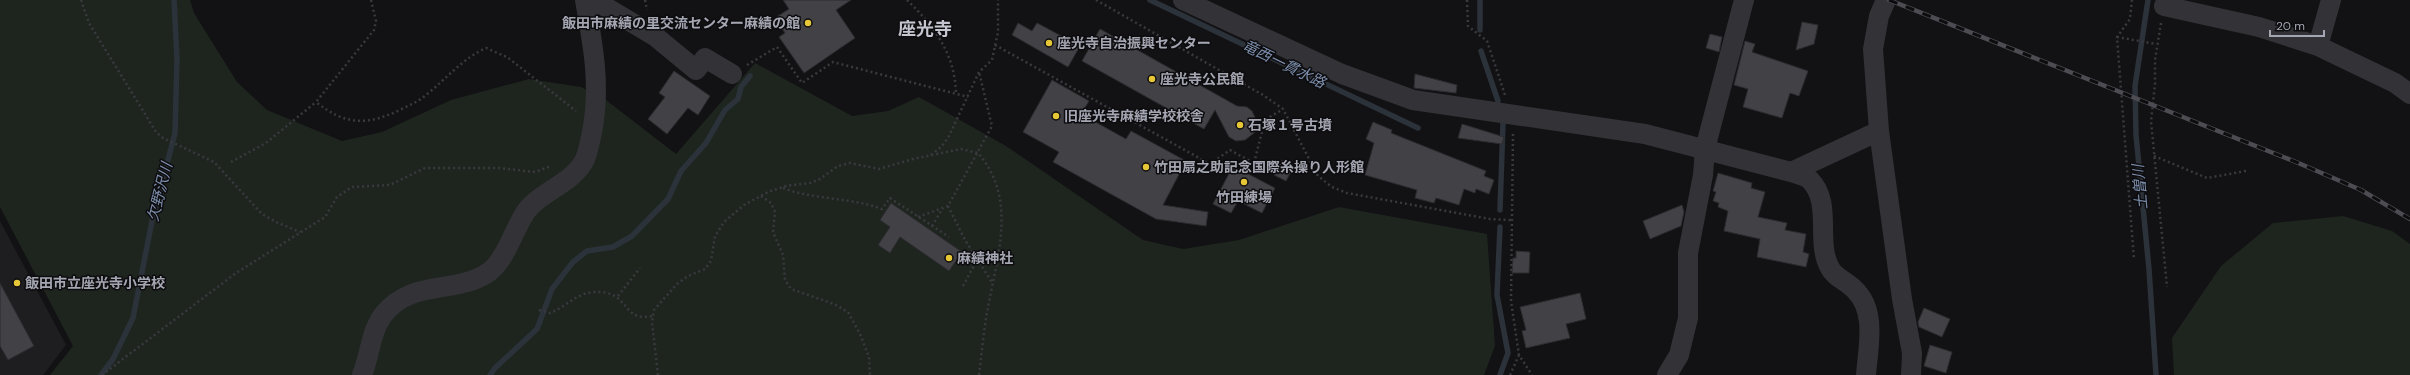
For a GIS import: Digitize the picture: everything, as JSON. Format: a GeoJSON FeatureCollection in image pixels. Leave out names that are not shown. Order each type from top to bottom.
{"type":"FeatureCollection","features":[{"type":"Feature","properties":{"kind":"street"},"geometry":{"type":"LineString","coordinates":[[362,375],[372,338],[383,315],[400,300],[423,289],[476,280],[491,271],[528,209],[567,180],[583,163],[590,141],[596,110],[595,57],[585,0]]}},
{"type":"Feature","properties":{"kind":"street"},"geometry":{"type":"LineString","coordinates":[[594,0],[656,37],[696,70],[704,58],[732,74]]}},
{"type":"Feature","properties":{"kind":"street"},"geometry":{"type":"LineString","coordinates":[[1183,0],[1342,74],[1413,100],[1645,134],[1791,172],[1810,179],[1818,194],[1822,206],[1824,251],[1830,270],[1855,289],[1864,300],[1869,324],[1866,375]]}},
{"type":"Feature","properties":{"kind":"street"},"geometry":{"type":"LineString","coordinates":[[1667,375],[1679,355],[1688,318],[1688,253],[1703,175],[1705,149],[1744,0]]}},
{"type":"Feature","properties":{"kind":"street"},"geometry":{"type":"LineString","coordinates":[[1886,0],[1879,16],[1873,49],[1879,131],[1902,299],[1912,353],[1911,375]]}},
{"type":"Feature","properties":{"kind":"street"},"geometry":{"type":"LineString","coordinates":[[2318,46],[2331,0]]}},
{"type":"Feature","properties":{"kind":"street"},"geometry":{"type":"LineString","coordinates":[[2164,6],[2259,27],[2318,46],[2395,83],[2410,94]]}},
{"type":"Feature","properties":{"kind":"street"},"geometry":{"type":"LineString","coordinates":[[1791,172],[1879,131]]}},
{"type":"Feature","properties":{"kind":"path"},"geometry":{"type":"LineString","coordinates":[[81,0],[89,23],[156,132],[163,138],[214,162],[262,214],[300,232]]}},
{"type":"Feature","properties":{"kind":"path"},"geometry":{"type":"LineString","coordinates":[[231,162],[266,143],[316,102],[374,30],[376,21],[371,0]]}},
{"type":"Feature","properties":{"kind":"path"},"geometry":{"type":"LineString","coordinates":[[907,0],[933,28],[944,44],[951,59],[956,77],[956,94]]}},
{"type":"Feature","properties":{"kind":"path"},"geometry":{"type":"LineString","coordinates":[[929,156],[941,147],[948,138],[979,72],[992,60],[998,32],[998,0]]}},
{"type":"Feature","properties":{"kind":"path"},"geometry":{"type":"LineString","coordinates":[[1096,0],[1263,95],[1283,109],[1318,176],[1332,187],[1347,193],[1490,219],[1511,220]]}},
{"type":"Feature","properties":{"kind":"path"},"geometry":{"type":"LineString","coordinates":[[1467,0],[1468,26],[1487,41],[1497,75],[1513,115],[1511,301],[1519,355],[1532,375]]}},
{"type":"Feature","properties":{"kind":"path"},"geometry":{"type":"LineString","coordinates":[[2132,0],[2130,19],[2117,37],[2134,260]]}},
{"type":"Feature","properties":{"kind":"path"},"geometry":{"type":"LineString","coordinates":[[2164,6],[2156,44],[2155,84],[2151,121],[2167,287]]}},
{"type":"Feature","properties":{"kind":"path"},"geometry":{"type":"LineString","coordinates":[[2117,37],[2156,44]]}},
{"type":"Feature","properties":{"kind":"path"},"geometry":{"type":"LineString","coordinates":[[995,45],[1210,164],[1230,150],[1266,170]]}},
{"type":"Feature","properties":{"kind":"path"},"geometry":{"type":"LineString","coordinates":[[732,74],[777,47],[802,83],[833,62],[968,97]]}},
{"type":"Feature","properties":{"kind":"path"},"geometry":{"type":"LineString","coordinates":[[316,102],[338,117],[367,122],[382,118],[425,96],[468,58],[486,48],[507,57],[586,119],[596,110]]}},
{"type":"Feature","properties":{"kind":"path"},"geometry":{"type":"LineString","coordinates":[[918,217],[948,206],[992,126],[979,72]]}},
{"type":"Feature","properties":{"kind":"path"},"geometry":{"type":"LineString","coordinates":[[1249,123],[1265,120],[1283,109]]}},
{"type":"Feature","properties":{"kind":"path"},"geometry":{"type":"LineString","coordinates":[[1254,163],[1265,120]]}},
{"type":"Feature","properties":{"kind":"path"},"geometry":{"type":"LineString","coordinates":[[658,375],[652,316],[654,310],[677,284],[688,276],[705,269],[711,261],[716,236],[724,222],[744,205],[761,196],[782,188],[810,183],[820,179],[838,166],[850,164],[880,169],[961,149],[978,153],[994,174],[1003,217],[979,375]]}},
{"type":"Feature","properties":{"kind":"path"},"geometry":{"type":"LineString","coordinates":[[2154,156],[2207,178],[2246,172]]}},
{"type":"Feature","properties":{"kind":"path"},"geometry":{"type":"LineString","coordinates":[[102,375],[236,273],[325,217],[337,197],[352,187],[390,185],[425,168],[500,168],[536,172],[554,164]]}},
{"type":"Feature","properties":{"kind":"path"},"geometry":{"type":"LineString","coordinates":[[782,188],[868,204],[882,209],[890,198],[949,237]]}},
{"type":"Feature","properties":{"kind":"path"},"geometry":{"type":"LineString","coordinates":[[761,196],[771,203],[775,212],[773,232],[783,255],[785,280],[788,285],[791,289],[834,304],[848,312],[860,334],[869,357],[870,375]]}},
{"type":"Feature","properties":{"kind":"path"},"geometry":{"type":"LineString","coordinates":[[948,206],[965,240],[978,258],[993,285]]}},
{"type":"Feature","properties":{"kind":"path"},"geometry":{"type":"LineString","coordinates":[[932,226],[943,208]]}},
{"type":"Feature","properties":{"kind":"path"},"geometry":{"type":"LineString","coordinates":[[963,286],[978,258]]}},
{"type":"Feature","properties":{"kind":"path"},"geometry":{"type":"LineString","coordinates":[[618,296],[640,268]]}},
{"type":"Feature","properties":{"kind":"path"},"geometry":{"type":"LineString","coordinates":[[539,310],[550,313],[576,297],[594,292],[608,293],[618,296],[631,313],[642,318],[652,316]]}},
{"type":"Feature","properties":{"kind":"path"},"geometry":{"type":"LineString","coordinates":[[1510,375],[1519,355]]}},
{"type":"Feature","properties":{"kind":"shaded area"},"geometry":{"type":"Polygon","coordinates":[[[0,0],[190,0],[194,13],[237,82],[267,110],[342,141],[382,132],[451,100],[529,79],[581,87],[606,100],[676,154],[755,63],[852,116],[888,111],[919,97],[1006,146],[1143,240],[1183,249],[1239,240],[1339,207],[1487,234],[1495,346],[1484,375],[50,375],[73,346],[0,207],[0,0]]]}},
{"type":"Feature","properties":{"kind":"shaded area"},"geometry":{"type":"Polygon","coordinates":[[[2343,216],[2392,231],[2410,244],[2410,375],[2174,375],[2172,338],[2221,266],[2273,223],[2343,216]]]}},
{"type":"Feature","properties":{"kind":"shaded area","name":"飯田市立座光寺小学校"},"geometry":{"type":"Polygon","coordinates":[[[0,221],[66,345],[43,375],[0,375],[0,221]]]}},
{"type":"Feature","properties":{"kind":"building"},"geometry":{"type":"Polygon","coordinates":[[[783,0],[851,0],[836,10],[855,38],[804,73],[779,37],[785,33],[775,18],[789,9],[783,0]]]}},
{"type":"Feature","properties":{"kind":"building"},"geometry":{"type":"Polygon","coordinates":[[[1802,22],[1818,25],[1814,44],[1796,50],[1802,22]]]}},
{"type":"Feature","properties":{"kind":"building","name":"座光寺自治振興センター"},"geometry":{"type":"Polygon","coordinates":[[[1018,23],[1032,31],[1037,23],[1080,46],[1068,67],[1012,35],[1018,23]]]}},
{"type":"Feature","properties":{"kind":"building","name":"座光寺公民館"},"geometry":{"type":"Polygon","coordinates":[[[1100,29],[1237,106],[1247,107],[1252,111],[1257,122],[1254,133],[1245,140],[1236,141],[1229,137],[1215,110],[1204,129],[1082,61],[1100,29]]]}},
{"type":"Feature","properties":{"kind":"building"},"geometry":{"type":"Polygon","coordinates":[[[1710,34],[1722,37],[1719,52],[1706,48],[1710,34]]]}},
{"type":"Feature","properties":{"kind":"building"},"geometry":{"type":"Polygon","coordinates":[[[1745,41],[1755,44],[1752,52],[1808,71],[1799,96],[1790,93],[1782,118],[1743,107],[1748,89],[1734,85],[1745,41]]]}},
{"type":"Feature","properties":{"kind":"building"},"geometry":{"type":"Polygon","coordinates":[[[674,71],[710,96],[698,115],[688,108],[667,134],[648,119],[665,97],[659,93],[674,71]]]}},
{"type":"Feature","properties":{"kind":"building"},"geometry":{"type":"Polygon","coordinates":[[[1415,74],[1457,85],[1456,93],[1414,88],[1415,74]]]}},
{"type":"Feature","properties":{"kind":"building"},"geometry":{"type":"Polygon","coordinates":[[[1052,80],[1089,101],[1081,114],[1126,139],[1131,131],[1186,161],[1163,205],[1208,212],[1206,226],[1156,219],[1053,162],[1059,152],[1023,132],[1052,80]]]}},
{"type":"Feature","properties":{"kind":"building"},"geometry":{"type":"Polygon","coordinates":[[[1373,122],[1392,130],[1391,133],[1486,171],[1484,176],[1494,180],[1489,194],[1476,189],[1475,193],[1464,189],[1459,205],[1436,198],[1434,203],[1415,198],[1417,190],[1365,175],[1374,143],[1366,139],[1373,122]]]}},
{"type":"Feature","properties":{"kind":"building"},"geometry":{"type":"Polygon","coordinates":[[[1462,124],[1504,137],[1502,144],[1458,138],[1462,124]]]}},
{"type":"Feature","properties":{"kind":"building"},"geometry":{"type":"Polygon","coordinates":[[[1282,160],[1294,166],[1286,181],[1274,175],[1282,160]]]}},
{"type":"Feature","properties":{"kind":"building"},"geometry":{"type":"Polygon","coordinates":[[[1233,166],[1275,188],[1262,213],[1238,201],[1231,213],[1213,204],[1233,166]]]}},
{"type":"Feature","properties":{"kind":"building"},"geometry":{"type":"Polygon","coordinates":[[[1718,173],[1752,183],[1751,188],[1765,192],[1758,217],[1787,223],[1785,230],[1806,234],[1803,252],[1809,254],[1806,267],[1757,257],[1760,239],[1724,231],[1728,211],[1718,207],[1719,203],[1713,201],[1716,192],[1713,191],[1718,173]]]}},
{"type":"Feature","properties":{"kind":"building"},"geometry":{"type":"Polygon","coordinates":[[[891,203],[962,252],[949,271],[900,237],[890,253],[878,245],[890,227],[880,220],[891,203]]]}},
{"type":"Feature","properties":{"kind":"building"},"geometry":{"type":"Polygon","coordinates":[[[1682,205],[1684,212],[1681,226],[1650,239],[1643,221],[1682,205]]]}},
{"type":"Feature","properties":{"kind":"building"},"geometry":{"type":"Polygon","coordinates":[[[1516,251],[1530,252],[1529,273],[1512,273],[1513,258],[1516,258],[1516,251]]]}},
{"type":"Feature","properties":{"kind":"building"},"geometry":{"type":"Polygon","coordinates":[[[0,283],[34,346],[8,360],[0,346],[0,283]]]}},
{"type":"Feature","properties":{"kind":"building"},"geometry":{"type":"Polygon","coordinates":[[[1580,293],[1586,319],[1566,324],[1570,338],[1526,348],[1522,331],[1526,330],[1520,307],[1580,293]]]}},
{"type":"Feature","properties":{"kind":"building"},"geometry":{"type":"Polygon","coordinates":[[[1924,308],[1950,319],[1942,337],[1919,327],[1918,322],[1924,308]]]}},
{"type":"Feature","properties":{"kind":"building"},"geometry":{"type":"Polygon","coordinates":[[[1930,345],[1952,352],[1946,373],[1924,366],[1930,345]]]}},
{"type":"Feature","properties":{"kind":"waterway","name":"欠野沢川"},"geometry":{"type":"LineString","coordinates":[[101,375],[113,359],[133,318],[152,221],[175,133],[177,59],[174,0]]}},
{"type":"Feature","properties":{"kind":"waterway","name":"竜西一貫水路"},"geometry":{"type":"LineString","coordinates":[[1150,0],[1418,128]]}},
{"type":"Feature","properties":{"kind":"waterway"},"geometry":{"type":"LineString","coordinates":[[1480,0],[1480,30]]}},
{"type":"Feature","properties":{"kind":"waterway","name":"土曽川"},"geometry":{"type":"LineString","coordinates":[[2148,0],[2135,86],[2136,135],[2149,269],[2156,375]]}},
{"type":"Feature","properties":{"kind":"waterway"},"geometry":{"type":"LineString","coordinates":[[1481,51],[1498,101]]}},
{"type":"Feature","properties":{"kind":"waterway"},"geometry":{"type":"LineString","coordinates":[[490,375],[495,368],[537,329],[552,289],[573,262],[587,251],[613,247],[632,236],[668,199],[681,171],[706,143],[725,110],[738,99],[741,87],[750,76]]}},
{"type":"Feature","properties":{"kind":"waterway"},"geometry":{"type":"LineString","coordinates":[[1500,210],[1503,123]]}},
{"type":"Feature","properties":{"kind":"waterway"},"geometry":{"type":"LineString","coordinates":[[1500,227],[1497,295],[1508,353],[1500,375]]}},
{"type":"Feature","properties":{"kind":"railway"},"geometry":{"type":"LineString","coordinates":[[1889,0],[2296,162],[2361,190],[2410,219]]}},
{"type":"Feature","properties":{"kind":"place","name":"飯田市麻績の里交流センター麻績の館"},"geometry":{"type":"Point","coordinates":[808,23]}},
{"type":"Feature","properties":{"kind":"place","name":"座光寺自治振興センター"},"geometry":{"type":"Point","coordinates":[1049,43]}},
{"type":"Feature","properties":{"kind":"place","name":"座光寺公民館"},"geometry":{"type":"Point","coordinates":[1152,79]}},
{"type":"Feature","properties":{"kind":"place","name":"旧座光寺麻績学校校舎"},"geometry":{"type":"Point","coordinates":[1056,116]}},
{"type":"Feature","properties":{"kind":"place","name":"石塚１号古墳"},"geometry":{"type":"Point","coordinates":[1240,125]}},
{"type":"Feature","properties":{"kind":"place","name":"竹田扇之助記念国際糸操り人形館"},"geometry":{"type":"Point","coordinates":[1146,167]}},
{"type":"Feature","properties":{"kind":"place","name":"竹田練場"},"geometry":{"type":"Point","coordinates":[1244,182]}},
{"type":"Feature","properties":{"kind":"place","name":"麻績神社"},"geometry":{"type":"Point","coordinates":[949,258]}},
{"type":"Feature","properties":{"kind":"place","name":"飯田市立座光寺小学校"},"geometry":{"type":"Point","coordinates":[17,283]}},
{"type":"Feature","properties":{"kind":"district","name":"座光寺"},"geometry":{"type":"Point","coordinates":[925,29]}}]}
